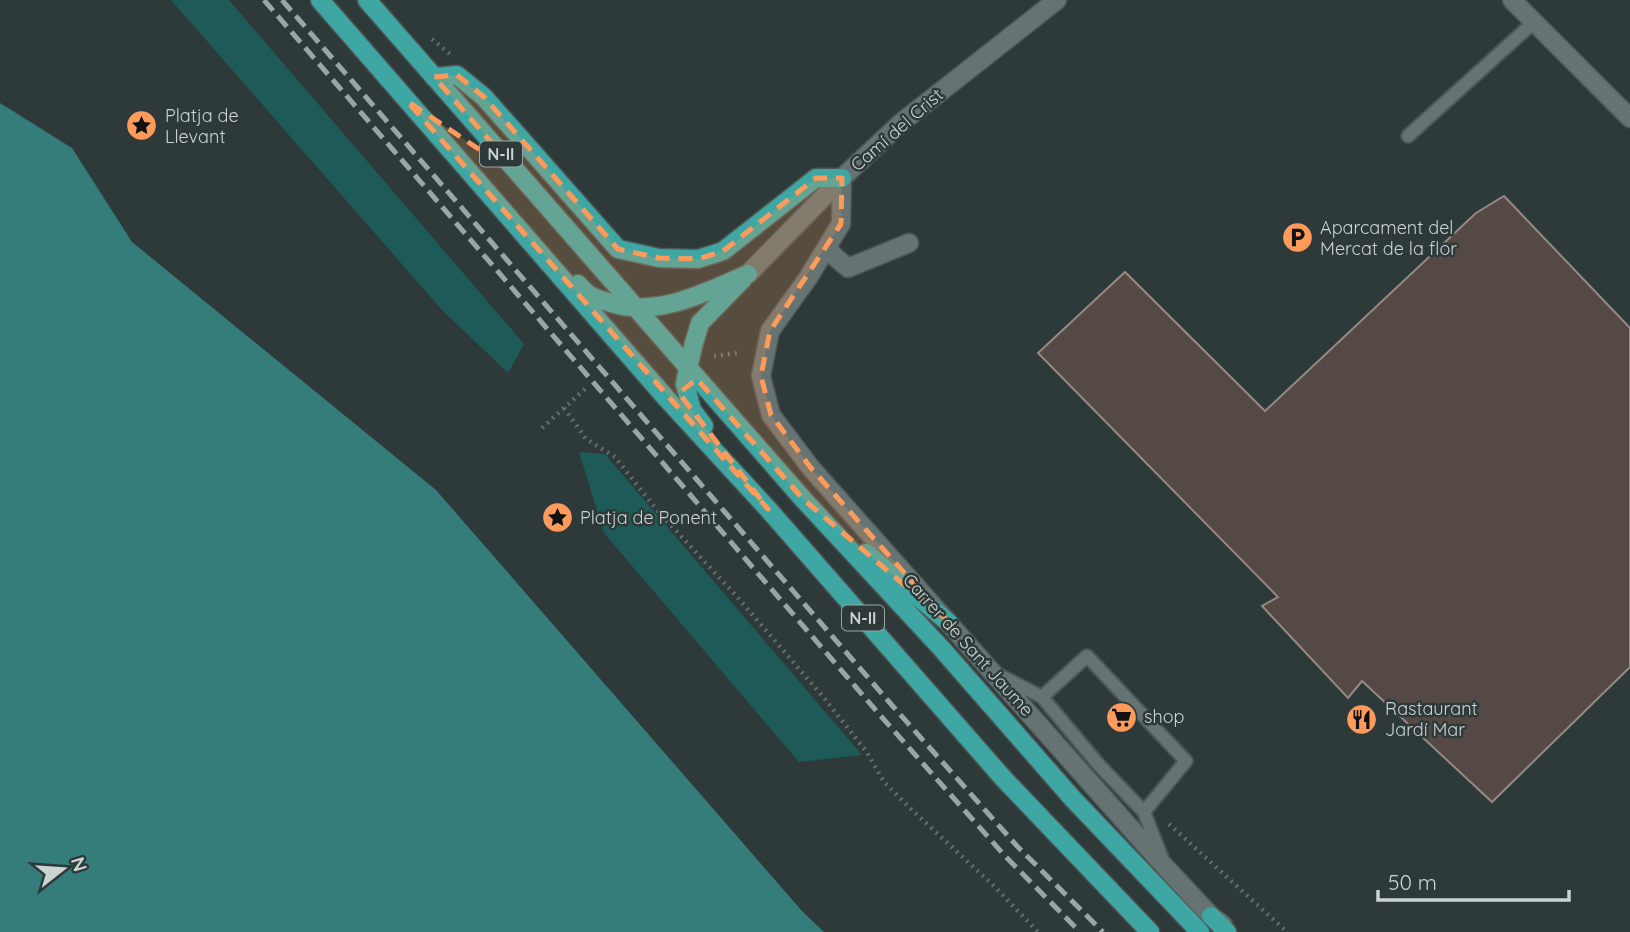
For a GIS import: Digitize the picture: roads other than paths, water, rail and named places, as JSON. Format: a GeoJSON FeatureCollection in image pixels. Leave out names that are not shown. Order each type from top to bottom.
{"type":"FeatureCollection","features":[{"type":"Feature","properties":{"kind":"main road","name":"N-II"},"geometry":{"type":"LineString","coordinates":[[320,0],[666,398],[768,509],[1003,778],[1150,932]]}},
{"type":"Feature","properties":{"kind":"main road","name":"N-II"},"geometry":{"type":"LineString","coordinates":[[367,0],[803,499],[942,649],[1073,799],[1200,932]]}},
{"type":"Feature","properties":{"kind":"main road","name":"N-II"},"geometry":{"type":"LineString","coordinates":[[434,77],[457,75],[484,97],[618,249],[659,258],[698,258],[723,251],[816,178],[842,178]]}},
{"type":"Feature","properties":{"kind":"main road","name":"N-II"},"geometry":{"type":"LineString","coordinates":[[407,101],[435,120],[588,296],[635,308],[667,305],[748,274]]}},
{"type":"Feature","properties":{"kind":"main road","name":"N-II"},"geometry":{"type":"LineString","coordinates":[[748,274],[700,323],[685,384],[692,410],[768,509]]}},
{"type":"Feature","properties":{"kind":"main road","name":"N-II"},"geometry":{"type":"LineString","coordinates":[[803,499],[949,623]]}},
{"type":"Feature","properties":{"kind":"main road"},"geometry":{"type":"LineString","coordinates":[[1211,916],[1229,932]]}},
{"type":"Feature","properties":{"kind":"street","name":"Camí del Crist"},"geometry":{"type":"LineString","coordinates":[[748,274],[842,178],[902,122],[1058,0]]}},
{"type":"Feature","properties":{"kind":"street"},"geometry":{"type":"LineString","coordinates":[[1512,0],[1630,118]]}},
{"type":"Feature","properties":{"kind":"street"},"geometry":{"type":"LineString","coordinates":[[842,178],[841,225],[826,249],[848,268],[909,243]]}},
{"type":"Feature","properties":{"kind":"street","name":"Carrer de Sant Jaume"},"geometry":{"type":"LineString","coordinates":[[826,249],[770,331],[761,376],[771,415],[811,468],[1211,916]]}},
{"type":"Feature","properties":{"kind":"lane"},"geometry":{"type":"LineString","coordinates":[[1408,136],[1534,22]]}},
{"type":"Feature","properties":{"kind":"lane"},"geometry":{"type":"LineString","coordinates":[[1042,697],[1087,656],[1186,761],[1144,812]]}},
{"type":"Feature","properties":{"kind":"lane"},"geometry":{"type":"LineString","coordinates":[[992,672],[1042,697],[1099,765],[1144,812],[1166,868]]}},
{"type":"Feature","properties":{"kind":"railway"},"geometry":{"type":"LineString","coordinates":[[264,0],[879,714],[1005,856],[1080,932]]}},
{"type":"Feature","properties":{"kind":"railway"},"geometry":{"type":"LineString","coordinates":[[282,0],[890,703],[1017,846],[1103,932]]}},
{"type":"Feature","properties":{"kind":"place","name":"Platja de Llevant"},"geometry":{"type":"Point","coordinates":[142,126]}},
{"type":"Feature","properties":{"kind":"place","name":"Aparcament del Mercat de la flor"},"geometry":{"type":"Point","coordinates":[1297,238]}},
{"type":"Feature","properties":{"kind":"place","name":"Platja de Ponent"},"geometry":{"type":"Point","coordinates":[557,518]}},
{"type":"Feature","properties":{"kind":"place","name":"shop"},"geometry":{"type":"Point","coordinates":[1121,717]}},
{"type":"Feature","properties":{"kind":"place","name":"Rastaurant Jardí Mar"},"geometry":{"type":"Point","coordinates":[1362,719]}}]}
